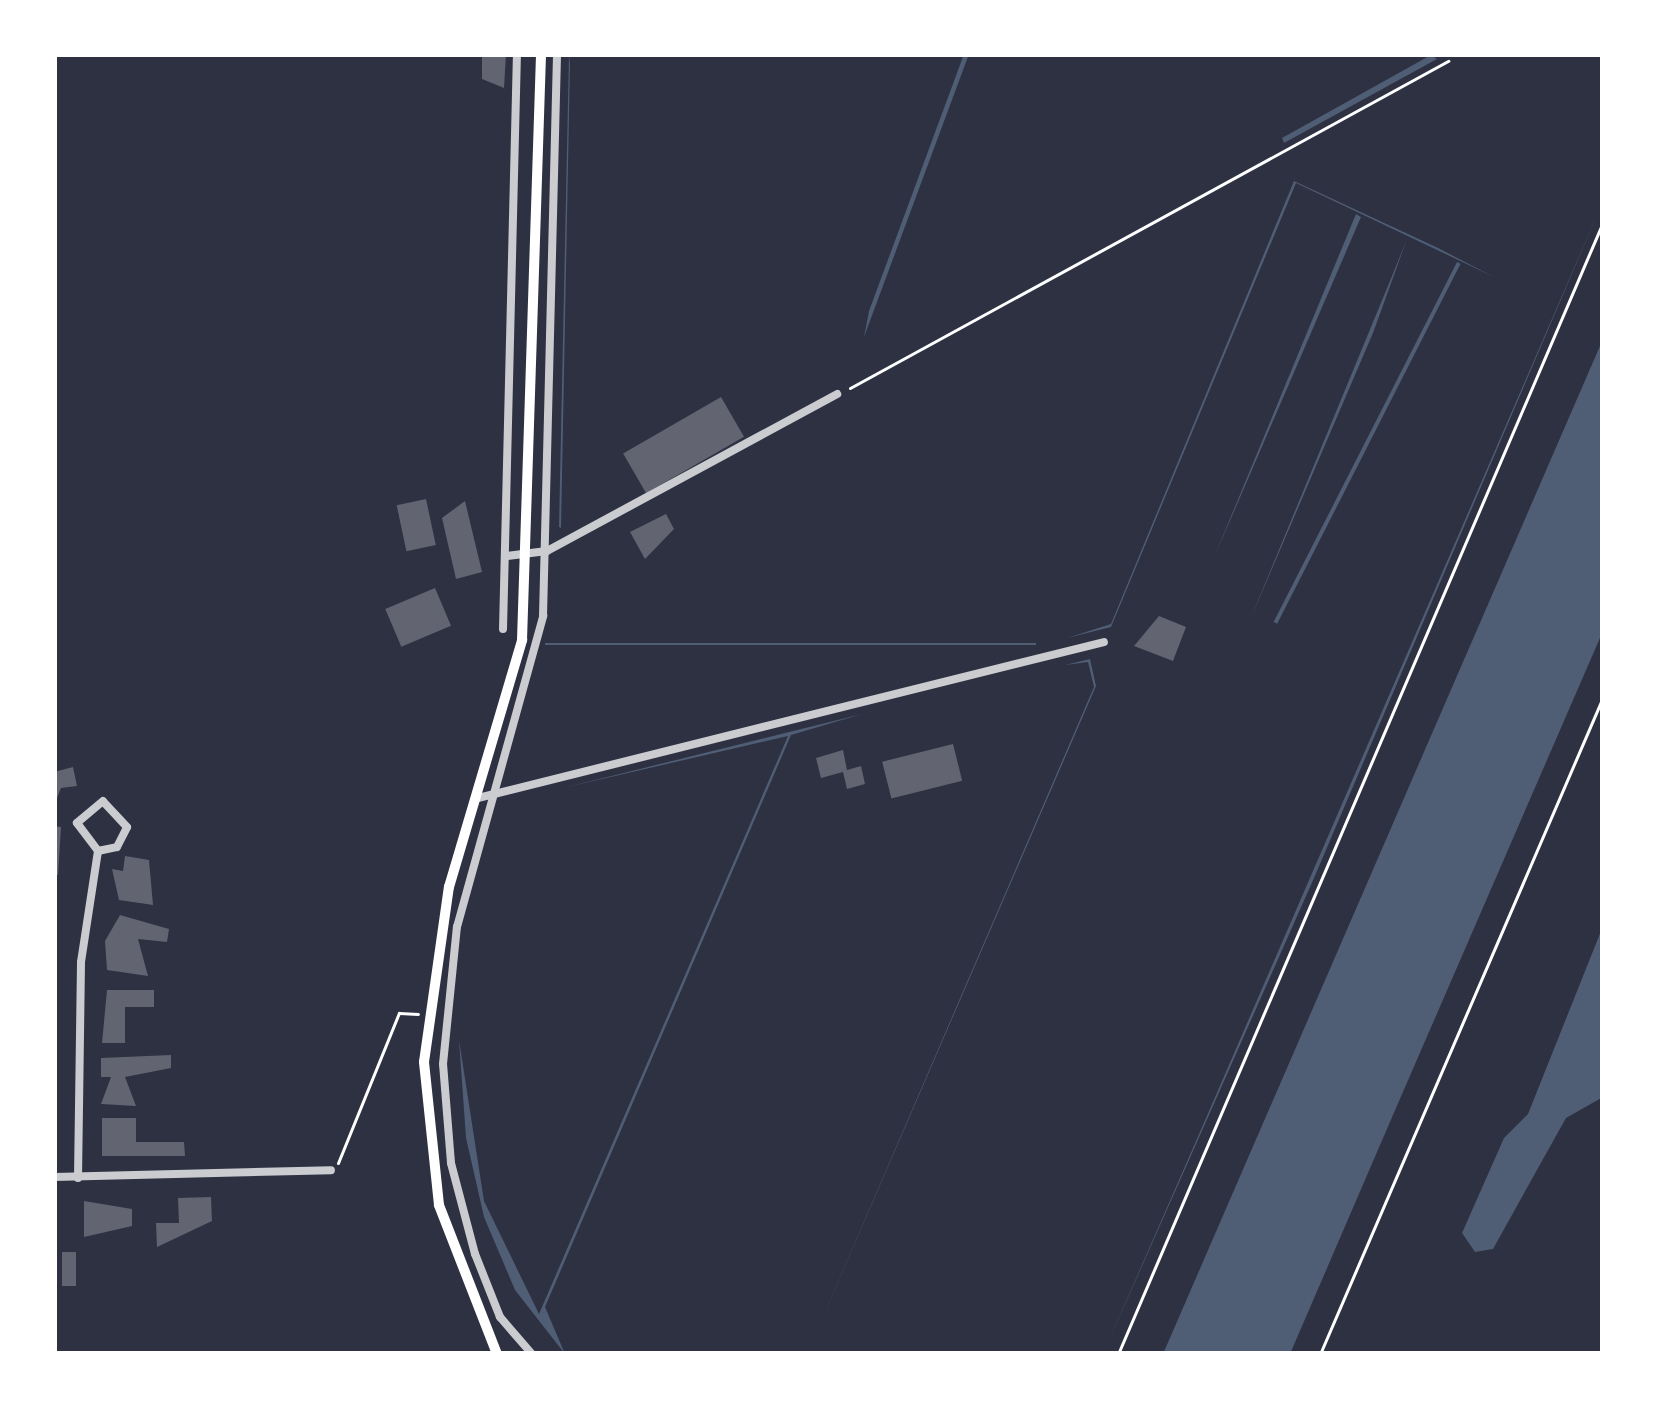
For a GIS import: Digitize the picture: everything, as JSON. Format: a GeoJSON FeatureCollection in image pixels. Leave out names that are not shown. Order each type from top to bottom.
{"type":"FeatureCollection","features":[{"type":"Feature","properties":{"kind":"main road"},"geometry":{"type":"LineString","coordinates":[[497,1354],[440,1205],[426,1015],[478,798],[513,692],[531,554],[541,54]]}},
{"type":"Feature","properties":{"kind":"street"},"geometry":{"type":"LineString","coordinates":[[503,629],[517,54]]}},
{"type":"Feature","properties":{"kind":"street"},"geometry":{"type":"LineString","coordinates":[[532,1354],[500,1318],[475,1254],[444,1118],[452,957],[537,653],[547,551],[557,54]]}},
{"type":"Feature","properties":{"kind":"street"},"geometry":{"type":"LineString","coordinates":[[507,556],[547,551],[837,394]]}},
{"type":"Feature","properties":{"kind":"street"},"geometry":{"type":"LineString","coordinates":[[478,798],[1105,642]]}},
{"type":"Feature","properties":{"kind":"street"},"geometry":{"type":"LineString","coordinates":[[78,1178],[81,962],[98,851],[77,823],[104,801],[127,827],[117,847],[98,851]]}},
{"type":"Feature","properties":{"kind":"street"},"geometry":{"type":"LineString","coordinates":[[54,1177],[331,1170]]}},
{"type":"Feature","properties":{"kind":"path"},"geometry":{"type":"LineString","coordinates":[[837,394],[1448,61]]}},
{"type":"Feature","properties":{"kind":"path"},"geometry":{"type":"LineString","coordinates":[[1118,1354],[1603,222]]}},
{"type":"Feature","properties":{"kind":"path"},"geometry":{"type":"LineString","coordinates":[[1320,1354],[1603,697]]}},
{"type":"Feature","properties":{"kind":"path"},"geometry":{"type":"LineString","coordinates":[[331,1170],[399,1013],[426,1015]]}},
{"type":"Feature","properties":{"kind":"water"},"geometry":{"type":"Polygon","coordinates":[[[569,54],[570,63],[561,528],[559,527],[569,54]]]}},
{"type":"Feature","properties":{"kind":"water"},"geometry":{"type":"Polygon","coordinates":[[[964,54],[969,54],[864,337],[869,311],[964,54]]]}},
{"type":"Feature","properties":{"kind":"water"},"geometry":{"type":"Polygon","coordinates":[[[1431,55],[1437,59],[1284,143],[1282,138],[1431,55]]]}},
{"type":"Feature","properties":{"kind":"water"},"geometry":{"type":"Polygon","coordinates":[[[1294,181],[1494,277],[1296,183],[1111,627],[1067,638],[1111,624],[1294,181]]]}},
{"type":"Feature","properties":{"kind":"water"},"geometry":{"type":"Polygon","coordinates":[[[1603,201],[1314,878],[1103,1354],[1203,1125],[1603,201]]]}},
{"type":"Feature","properties":{"kind":"water"},"geometry":{"type":"Polygon","coordinates":[[[1356,214],[1361,217],[1213,560],[1356,214]]]}},
{"type":"Feature","properties":{"kind":"water"},"geometry":{"type":"Polygon","coordinates":[[[1407,239],[1373,333],[1250,620],[1390,281],[1407,239]]]}},
{"type":"Feature","properties":{"kind":"water"},"geometry":{"type":"Polygon","coordinates":[[[1457,262],[1461,264],[1277,624],[1274,622],[1457,262]]]}},
{"type":"Feature","properties":{"kind":"water"},"geometry":{"type":"Polygon","coordinates":[[[1603,339],[1603,631],[1290,1354],[1163,1354],[1603,339]]]}},
{"type":"Feature","properties":{"kind":"water"},"geometry":{"type":"Polygon","coordinates":[[[1036,643],[1036,645],[545,645],[1036,643]]]}},
{"type":"Feature","properties":{"kind":"water"},"geometry":{"type":"Polygon","coordinates":[[[1090,659],[1096,686],[807,1354],[1094,687],[1088,662],[1065,665],[1090,659]]]}},
{"type":"Feature","properties":{"kind":"water"},"geometry":{"type":"Polygon","coordinates":[[[862,714],[791,735],[545,1307],[565,1354],[515,1290],[484,1217],[466,1138],[459,1040],[484,1201],[539,1314],[788,736],[563,788],[862,714]]]}},
{"type":"Feature","properties":{"kind":"water"},"geometry":{"type":"Polygon","coordinates":[[[1603,926],[1603,1097],[1566,1118],[1493,1249],[1475,1252],[1462,1233],[1504,1138],[1528,1114],[1603,926]]]}},
{"type":"Feature","properties":{"kind":"building"},"geometry":{"type":"Polygon","coordinates":[[[482,54],[506,54],[504,88],[482,79],[482,54]]]}},
{"type":"Feature","properties":{"kind":"building"},"geometry":{"type":"Polygon","coordinates":[[[721,397],[744,437],[646,493],[623,454],[721,397]]]}},
{"type":"Feature","properties":{"kind":"building"},"geometry":{"type":"Polygon","coordinates":[[[426,499],[436,545],[406,551],[397,505],[426,499]]]}},
{"type":"Feature","properties":{"kind":"building"},"geometry":{"type":"Polygon","coordinates":[[[465,501],[482,572],[456,579],[442,518],[465,501]]]}},
{"type":"Feature","properties":{"kind":"building"},"geometry":{"type":"Polygon","coordinates":[[[666,514],[674,529],[645,559],[630,532],[666,514]]]}},
{"type":"Feature","properties":{"kind":"building"},"geometry":{"type":"Polygon","coordinates":[[[435,588],[451,626],[401,647],[385,609],[435,588]]]}},
{"type":"Feature","properties":{"kind":"building"},"geometry":{"type":"Polygon","coordinates":[[[1159,616],[1186,627],[1173,661],[1134,646],[1159,616]]]}},
{"type":"Feature","properties":{"kind":"building"},"geometry":{"type":"Polygon","coordinates":[[[953,744],[962,781],[891,799],[882,762],[953,744]]]}},
{"type":"Feature","properties":{"kind":"building"},"geometry":{"type":"Polygon","coordinates":[[[843,750],[847,770],[861,766],[865,784],[847,789],[843,772],[821,778],[816,758],[843,750]]]}},
{"type":"Feature","properties":{"kind":"building"},"geometry":{"type":"Polygon","coordinates":[[[73,767],[77,786],[61,788],[54,805],[54,772],[73,767]]]}},
{"type":"Feature","properties":{"kind":"building"},"geometry":{"type":"Polygon","coordinates":[[[54,826],[61,827],[58,875],[54,874],[54,826]]]}},
{"type":"Feature","properties":{"kind":"building"},"geometry":{"type":"Polygon","coordinates":[[[125,856],[149,860],[153,905],[119,900],[112,869],[123,871],[125,856]]]}},
{"type":"Feature","properties":{"kind":"building"},"geometry":{"type":"Polygon","coordinates":[[[120,915],[169,929],[167,942],[138,939],[148,976],[107,970],[105,941],[120,915]]]}},
{"type":"Feature","properties":{"kind":"building"},"geometry":{"type":"Polygon","coordinates":[[[107,990],[154,990],[154,1007],[125,1007],[125,1043],[102,1043],[107,990]]]}},
{"type":"Feature","properties":{"kind":"building"},"geometry":{"type":"Polygon","coordinates":[[[171,1055],[171,1068],[125,1077],[136,1106],[101,1104],[111,1077],[101,1077],[101,1058],[171,1055]]]}},
{"type":"Feature","properties":{"kind":"building"},"geometry":{"type":"Polygon","coordinates":[[[102,1118],[136,1118],[136,1142],[184,1142],[185,1156],[102,1156],[102,1118]]]}},
{"type":"Feature","properties":{"kind":"building"},"geometry":{"type":"Polygon","coordinates":[[[211,1197],[212,1221],[157,1247],[156,1223],[179,1223],[178,1198],[211,1197]]]}},
{"type":"Feature","properties":{"kind":"building"},"geometry":{"type":"Polygon","coordinates":[[[84,1201],[132,1209],[132,1226],[84,1237],[84,1201]]]}},
{"type":"Feature","properties":{"kind":"building"},"geometry":{"type":"Polygon","coordinates":[[[62,1252],[76,1252],[76,1286],[62,1286],[62,1252]]]}}]}
